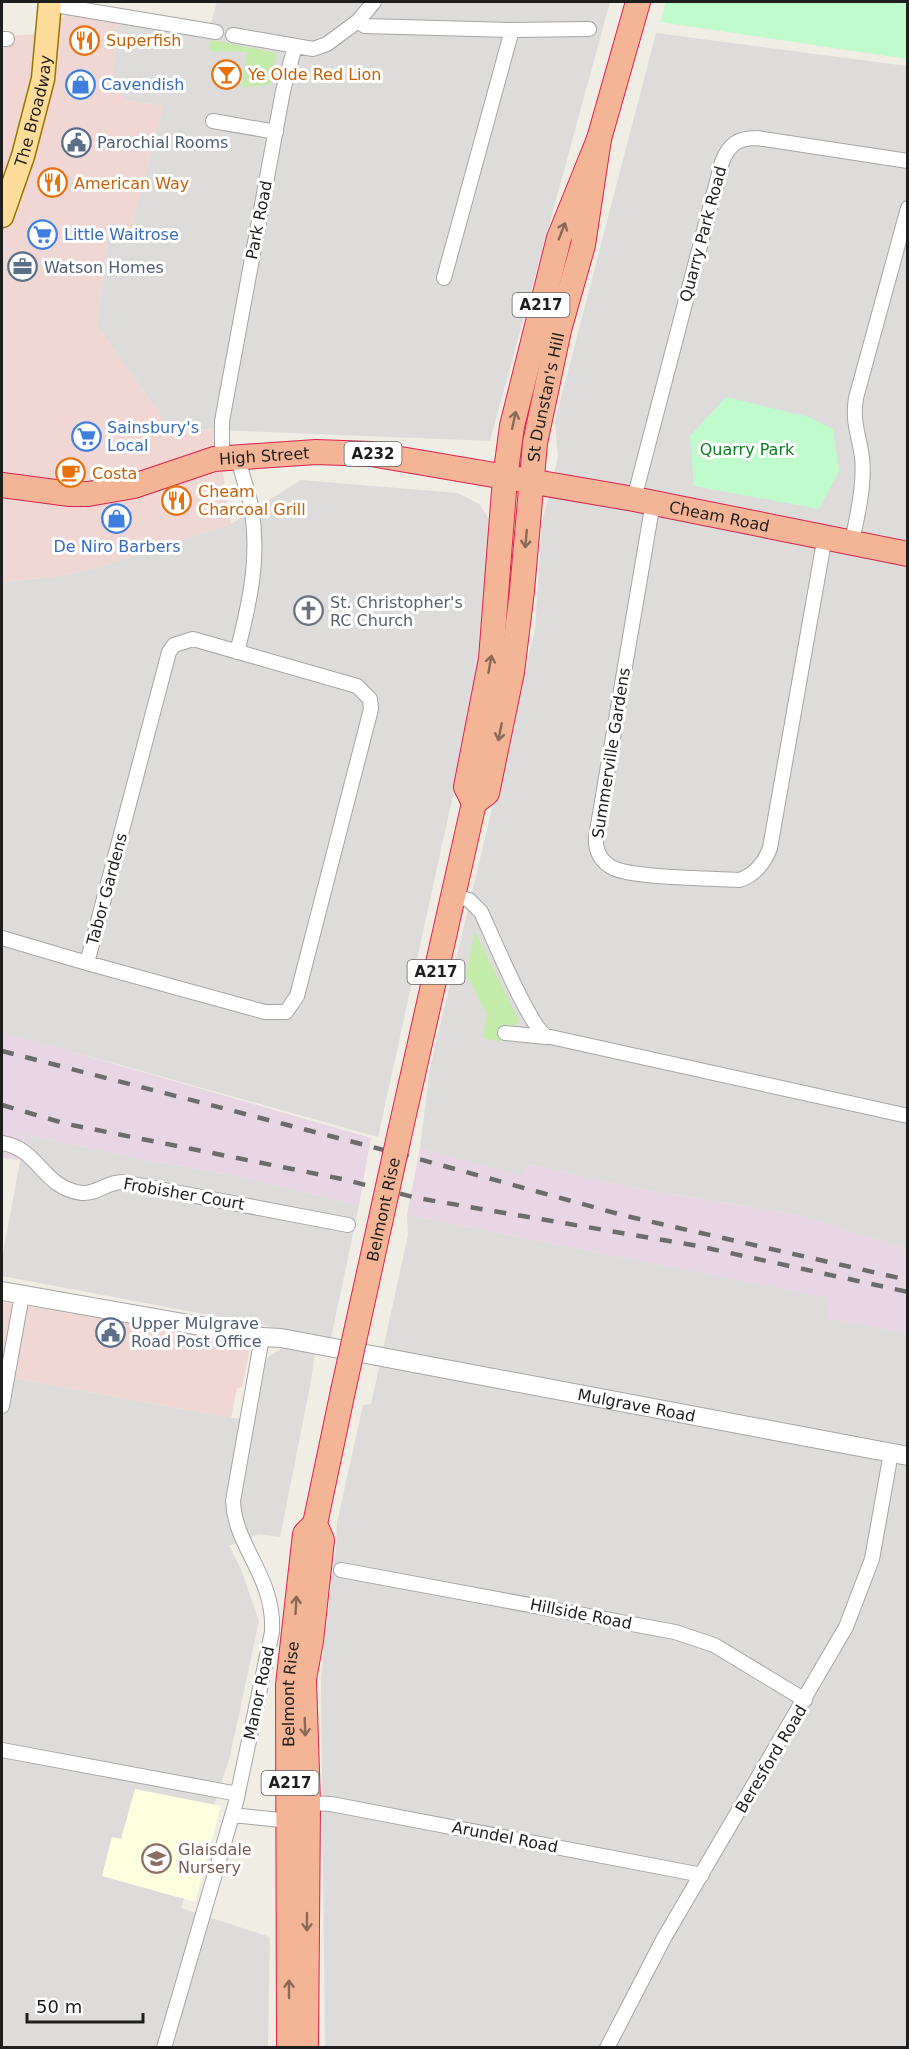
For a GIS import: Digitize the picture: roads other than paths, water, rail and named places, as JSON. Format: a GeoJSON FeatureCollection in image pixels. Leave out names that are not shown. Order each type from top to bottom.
{"type":"FeatureCollection","features":[{"type":"Feature","properties":{"kind":"highway","name":"St Dunstan's Hill"},"geometry":{"type":"LineString","coordinates":[[505,478],[512,426],[559,238],[599,139],[638,2]]}},
{"type":"Feature","properties":{"kind":"highway","name":"St Dunstan's Hill"},"geometry":{"type":"LineString","coordinates":[[531,480],[535,443],[559,330],[583,245],[599,139]]}},
{"type":"Feature","properties":{"kind":"highway","name":"High Street"},"geometry":{"type":"LineString","coordinates":[[2,485],[70,494],[88,494],[134,486],[230,457],[315,452],[370,454],[505,478],[531,480]]}},
{"type":"Feature","properties":{"kind":"highway","name":"A217"},"geometry":{"type":"LineString","coordinates":[[453,896],[474,802],[466,787],[491,659],[505,478]]}},
{"type":"Feature","properties":{"kind":"highway","name":"A217"},"geometry":{"type":"LineString","coordinates":[[474,802],[487,793],[512,672],[522,591],[531,480]]}},
{"type":"Feature","properties":{"kind":"highway","name":"Cheam Road"},"geometry":{"type":"LineString","coordinates":[[531,480],[645,507],[852,540],[908,554]]}},
{"type":"Feature","properties":{"kind":"highway","name":"Belmont Rise"},"geometry":{"type":"LineString","coordinates":[[289,2048],[288,1685],[305,1534],[315,1524],[453,896]]}},
{"type":"Feature","properties":{"kind":"highway","name":"Belmont Rise"},"geometry":{"type":"LineString","coordinates":[[306,2048],[308,1803],[304,1679],[311,1641],[322,1540],[315,1524]]}},
{"type":"Feature","properties":{"kind":"main road","name":"The Broadway"},"geometry":{"type":"LineString","coordinates":[[2,216],[23,156],[43,79],[49,3]]}},
{"type":"Feature","properties":{"kind":"street"},"geometry":{"type":"LineString","coordinates":[[233,34],[295,46],[320,48],[358,21],[374,2]]}},
{"type":"Feature","properties":{"kind":"street"},"geometry":{"type":"LineString","coordinates":[[49,3],[216,32]]}},
{"type":"Feature","properties":{"kind":"street"},"geometry":{"type":"LineString","coordinates":[[358,21],[365,26],[512,30],[589,29]]}},
{"type":"Feature","properties":{"kind":"street"},"geometry":{"type":"LineString","coordinates":[[444,278],[512,30]]}},
{"type":"Feature","properties":{"kind":"street","name":"Park Road"},"geometry":{"type":"LineString","coordinates":[[237,652],[249,606],[255,554],[250,501],[230,457],[222,421],[276,132],[295,46]]}},
{"type":"Feature","properties":{"kind":"street"},"geometry":{"type":"LineString","coordinates":[[213,121],[276,132]]}},
{"type":"Feature","properties":{"kind":"street","name":"Quarry Park Road"},"geometry":{"type":"LineString","coordinates":[[645,507],[722,162],[731,145],[738,140],[757,138],[908,161]]}},
{"type":"Feature","properties":{"kind":"street"},"geometry":{"type":"LineString","coordinates":[[852,540],[862,473],[862,456],[854,425],[856,398],[908,208]]}},
{"type":"Feature","properties":{"kind":"street","name":"Summerville Gardens"},"geometry":{"type":"LineString","coordinates":[[645,507],[596,837],[597,849],[602,860],[613,868],[627,872],[739,880],[755,871],[766,858],[770,848],[825,536]]}},
{"type":"Feature","properties":{"kind":"street","name":"Tabor Gardens"},"geometry":{"type":"LineString","coordinates":[[193,639],[357,686],[370,699],[371,709],[297,996],[286,1012],[265,1012],[87,963],[169,652],[174,645],[193,639]]}},
{"type":"Feature","properties":{"kind":"street"},"geometry":{"type":"LineString","coordinates":[[453,896],[469,900],[481,912],[532,1022],[540,1033],[551,1038]]}},
{"type":"Feature","properties":{"kind":"street"},"geometry":{"type":"LineString","coordinates":[[2,938],[87,963]]}},
{"type":"Feature","properties":{"kind":"street"},"geometry":{"type":"LineString","coordinates":[[505,1033],[551,1038],[908,1116]]}},
{"type":"Feature","properties":{"kind":"street","name":"Frobisher Court"},"geometry":{"type":"LineString","coordinates":[[2,1143],[25,1150],[51,1181],[72,1191],[93,1192],[111,1182],[122,1182],[348,1225]]}},
{"type":"Feature","properties":{"kind":"street","name":"Mulgrave Road"},"geometry":{"type":"LineString","coordinates":[[2,1291],[262,1337],[281,1338],[899,1455]]}},
{"type":"Feature","properties":{"kind":"street"},"geometry":{"type":"LineString","coordinates":[[2,1406],[22,1294]]}},
{"type":"Feature","properties":{"kind":"street","name":"Manor Road"},"geometry":{"type":"LineString","coordinates":[[164,2048],[233,1815],[272,1632],[273,1615],[268,1587],[236,1519],[233,1500],[262,1337]]}},
{"type":"Feature","properties":{"kind":"street","name":"Beresford Road"},"geometry":{"type":"LineString","coordinates":[[606,2048],[664,1938],[806,1700],[846,1628],[866,1580],[899,1455]]}},
{"type":"Feature","properties":{"kind":"street","name":"Hillside Road"},"geometry":{"type":"LineString","coordinates":[[341,1570],[675,1632],[714,1645],[806,1700]]}},
{"type":"Feature","properties":{"kind":"street"},"geometry":{"type":"LineString","coordinates":[[2,1750],[238,1794]]}},
{"type":"Feature","properties":{"kind":"street","name":"Arundel Road"},"geometry":{"type":"LineString","coordinates":[[308,1803],[331,1804],[702,1875]]}},
{"type":"Feature","properties":{"kind":"street"},"geometry":{"type":"LineString","coordinates":[[233,1815],[290,1821]]}},
{"type":"Feature","properties":{"kind":"railway"},"geometry":{"type":"LineString","coordinates":[[2,1051],[415,1158],[626,1216],[908,1280]]}},
{"type":"Feature","properties":{"kind":"railway"},"geometry":{"type":"LineString","coordinates":[[2,1105],[67,1124],[342,1179],[417,1198],[698,1246],[908,1292]]}},
{"type":"Feature","properties":{"kind":"place","name":"Superfish"},"geometry":{"type":"Point","coordinates":[85,40]}},
{"type":"Feature","properties":{"kind":"place","name":"Ye Olde Red Lion"},"geometry":{"type":"Point","coordinates":[227,74]}},
{"type":"Feature","properties":{"kind":"place","name":"Cavendish"},"geometry":{"type":"Point","coordinates":[80,84]}},
{"type":"Feature","properties":{"kind":"place","name":"Parochial Rooms"},"geometry":{"type":"Point","coordinates":[76,142]}},
{"type":"Feature","properties":{"kind":"place","name":"American Way"},"geometry":{"type":"Point","coordinates":[53,183]}},
{"type":"Feature","properties":{"kind":"place","name":"Little Waitrose"},"geometry":{"type":"Point","coordinates":[43,234]}},
{"type":"Feature","properties":{"kind":"place","name":"Watson Homes"},"geometry":{"type":"Point","coordinates":[23,267]}},
{"type":"Feature","properties":{"kind":"place","name":"Sainsbury's Local"},"geometry":{"type":"Point","coordinates":[86,436]}},
{"type":"Feature","properties":{"kind":"place","name":"Costa"},"geometry":{"type":"Point","coordinates":[71,473]}},
{"type":"Feature","properties":{"kind":"place","name":"Cheam Charcoal Grill"},"geometry":{"type":"Point","coordinates":[177,500]}},
{"type":"Feature","properties":{"kind":"place","name":"De Niro Barbers"},"geometry":{"type":"Point","coordinates":[117,518]}},
{"type":"Feature","properties":{"kind":"place","name":"St. Christopher's RC Church"},"geometry":{"type":"Point","coordinates":[309,611]}},
{"type":"Feature","properties":{"kind":"place","name":"Upper Mulgrave Road Post Office"},"geometry":{"type":"Point","coordinates":[110,1332]}},
{"type":"Feature","properties":{"kind":"place","name":"Glaisdale Nursery"},"geometry":{"type":"Point","coordinates":[157,1858]}},
{"type":"Feature","properties":{"kind":"park label","name":"Quarry Park"},"geometry":{"type":"Point","coordinates":[747,449]}}]}
